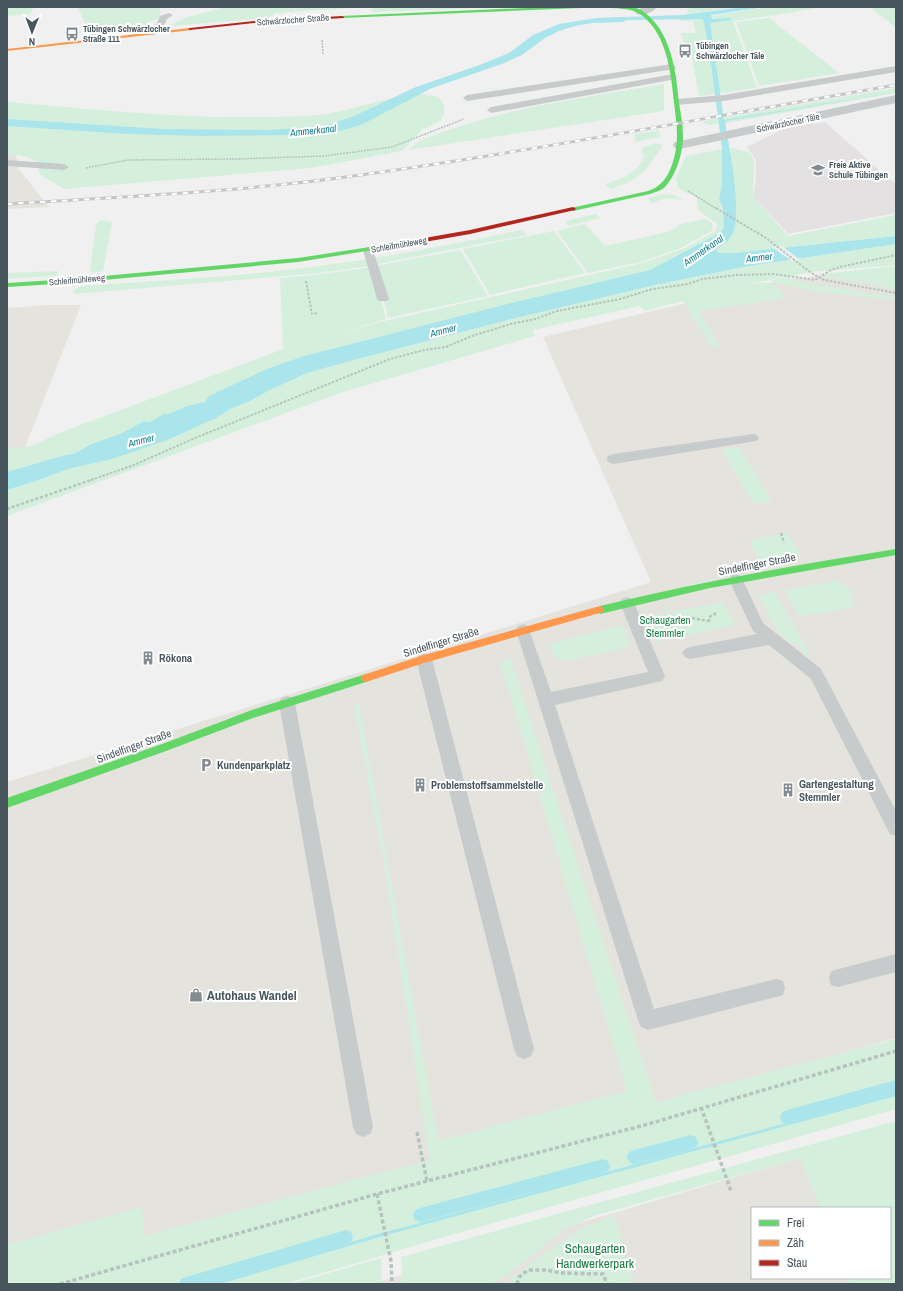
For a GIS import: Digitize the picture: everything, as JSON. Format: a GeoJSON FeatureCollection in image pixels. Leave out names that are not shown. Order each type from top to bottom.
{"type":"FeatureCollection","features":[{"type":"Feature","properties":{"kind":"street","name":"Schwärzlocher Straße"},"geometry":{"type":"LineString","coordinates":[[7,50],[150,33],[314,18],[581,7]]}},
{"type":"Feature","properties":{"kind":"street"},"geometry":{"type":"LineString","coordinates":[[613,7],[648,9],[651,23],[663,40],[672,67],[680,129],[680,145],[665,185]]}},
{"type":"Feature","properties":{"kind":"street","name":"Schwärzlocher Täle"},"geometry":{"type":"LineString","coordinates":[[680,145],[896,99]]}},
{"type":"Feature","properties":{"kind":"street","name":"Schleifmühleweg"},"geometry":{"type":"LineString","coordinates":[[7,285],[70,281],[302,260],[368,250],[470,232],[650,192],[665,185]]}},
{"type":"Feature","properties":{"kind":"street","name":"Sindelfinger Straße"},"geometry":{"type":"LineString","coordinates":[[7,803],[287,702],[424,659],[524,630],[627,603],[736,580],[794,568],[896,552]]}},
{"type":"Feature","properties":{"kind":"lane"},"geometry":{"type":"LineString","coordinates":[[150,33],[161,24],[163,18],[169,15]]}},
{"type":"Feature","properties":{"kind":"lane"},"geometry":{"type":"LineString","coordinates":[[468,98],[672,67]]}},
{"type":"Feature","properties":{"kind":"lane"},"geometry":{"type":"LineString","coordinates":[[677,102],[724,98],[896,69]]}},
{"type":"Feature","properties":{"kind":"lane"},"geometry":{"type":"LineString","coordinates":[[491,110],[674,77]]}},
{"type":"Feature","properties":{"kind":"lane"},"geometry":{"type":"LineString","coordinates":[[7,163],[64,167]]}},
{"type":"Feature","properties":{"kind":"lane"},"geometry":{"type":"LineString","coordinates":[[368,250],[384,299]]}},
{"type":"Feature","properties":{"kind":"lane"},"geometry":{"type":"LineString","coordinates":[[613,459],[753,438]]}},
{"type":"Feature","properties":{"kind":"lane"},"geometry":{"type":"LineString","coordinates":[[736,580],[758,627],[816,674],[896,828]]}},
{"type":"Feature","properties":{"kind":"lane"},"geometry":{"type":"LineString","coordinates":[[546,700],[657,676],[627,603]]}},
{"type":"Feature","properties":{"kind":"lane"},"geometry":{"type":"LineString","coordinates":[[524,630],[648,1020],[776,988]]}},
{"type":"Feature","properties":{"kind":"lane"},"geometry":{"type":"LineString","coordinates":[[690,652],[771,638]]}},
{"type":"Feature","properties":{"kind":"lane"},"geometry":{"type":"LineString","coordinates":[[424,659],[524,1049]]}},
{"type":"Feature","properties":{"kind":"lane"},"geometry":{"type":"LineString","coordinates":[[287,702],[363,1127]]}},
{"type":"Feature","properties":{"kind":"lane"},"geometry":{"type":"LineString","coordinates":[[838,978],[896,963]]}},
{"type":"Feature","properties":{"kind":"path"},"geometry":{"type":"LineString","coordinates":[[83,169],[128,160],[237,160],[324,156],[392,147],[448,124],[491,110]]}},
{"type":"Feature","properties":{"kind":"path"},"geometry":{"type":"LineString","coordinates":[[665,185],[686,189],[766,238],[820,278],[831,283],[896,293]]}},
{"type":"Feature","properties":{"kind":"path"},"geometry":{"type":"LineString","coordinates":[[7,509],[134,465],[195,438],[390,359],[424,350],[446,348],[487,331],[535,319],[557,311],[620,299],[653,289],[688,284],[708,278],[768,274],[788,275],[811,280],[820,278],[831,270],[840,267],[896,255]]}},
{"type":"Feature","properties":{"kind":"path"},"geometry":{"type":"LineString","coordinates":[[302,260],[312,314],[318,313]]}},
{"type":"Feature","properties":{"kind":"path"},"geometry":{"type":"LineString","coordinates":[[708,621],[709,617],[717,613]]}},
{"type":"Feature","properties":{"kind":"path"},"geometry":{"type":"LineString","coordinates":[[684,616],[680,618],[684,627]]}},
{"type":"Feature","properties":{"kind":"path"},"geometry":{"type":"LineString","coordinates":[[689,617],[708,621],[711,626]]}},
{"type":"Feature","properties":{"kind":"path"},"geometry":{"type":"LineString","coordinates":[[60,1284],[377,1194],[645,1125],[701,1107],[896,1051]]}},
{"type":"Feature","properties":{"kind":"path"},"geometry":{"type":"LineString","coordinates":[[701,1107],[731,1191]]}},
{"type":"Feature","properties":{"kind":"path"},"geometry":{"type":"LineString","coordinates":[[417,1132],[427,1181]]}},
{"type":"Feature","properties":{"kind":"path"},"geometry":{"type":"LineString","coordinates":[[377,1194],[391,1261],[392,1284]]}},
{"type":"Feature","properties":{"kind":"path"},"geometry":{"type":"LineString","coordinates":[[517,1284],[518,1277],[528,1270],[547,1270],[560,1273],[603,1274],[607,1284]]}},
{"type":"Feature","properties":{"kind":"shaded area","name":"Freie Aktive Schule Tübingen"},"geometry":{"type":"Polygon","coordinates":[[[825,122],[896,185],[896,213],[788,234],[753,197],[756,179],[756,160],[747,147],[785,128],[825,122]]]}},
{"type":"Feature","properties":{"kind":"shaded area"},"geometry":{"type":"Polygon","coordinates":[[[7,129],[12,130],[18,168],[49,207],[7,209],[7,129]]]}},
{"type":"Feature","properties":{"kind":"shaded area"},"geometry":{"type":"Polygon","coordinates":[[[896,266],[896,1038],[29,1284],[7,1284],[7,782],[651,582],[543,337],[779,281],[896,266]]]}},
{"type":"Feature","properties":{"kind":"shaded area"},"geometry":{"type":"Polygon","coordinates":[[[46,305],[81,305],[7,493],[7,308],[46,305]]]}},
{"type":"Feature","properties":{"kind":"shaded area"},"geometry":{"type":"Polygon","coordinates":[[[896,1130],[896,1284],[372,1284],[896,1130]]]}},
{"type":"Feature","properties":{"kind":"green space"},"geometry":{"type":"Polygon","coordinates":[[[7,7],[33,7],[31,14],[7,16],[7,7]]]}},
{"type":"Feature","properties":{"kind":"green space"},"geometry":{"type":"Polygon","coordinates":[[[78,7],[159,7],[161,17],[136,29],[91,37],[78,7]]]}},
{"type":"Feature","properties":{"kind":"green space"},"geometry":{"type":"Polygon","coordinates":[[[225,7],[366,7],[276,13],[267,18],[170,26],[188,17],[225,7]]]}},
{"type":"Feature","properties":{"kind":"green space"},"geometry":{"type":"Polygon","coordinates":[[[370,7],[506,7],[373,12],[370,7]]]}},
{"type":"Feature","properties":{"kind":"green space"},"geometry":{"type":"Polygon","coordinates":[[[689,7],[736,7],[687,14],[689,7]]]}},
{"type":"Feature","properties":{"kind":"green space"},"geometry":{"type":"Polygon","coordinates":[[[769,7],[823,7],[770,16],[767,14],[769,16],[733,21],[757,88],[699,96],[692,58],[680,33],[696,33],[693,21],[680,21],[680,19],[703,19],[712,16],[769,7]]]}},
{"type":"Feature","properties":{"kind":"green space"},"geometry":{"type":"Polygon","coordinates":[[[870,7],[896,7],[896,28],[870,7]]]}},
{"type":"Feature","properties":{"kind":"green space"},"geometry":{"type":"Polygon","coordinates":[[[769,18],[839,73],[759,86],[736,22],[769,18]]]}},
{"type":"Feature","properties":{"kind":"green space"},"geometry":{"type":"Polygon","coordinates":[[[664,84],[664,111],[409,150],[416,143],[429,137],[497,115],[552,103],[664,84]]]}},
{"type":"Feature","properties":{"kind":"green space"},"geometry":{"type":"Polygon","coordinates":[[[896,88],[896,93],[727,123],[709,125],[704,123],[704,121],[896,88]]]}},
{"type":"Feature","properties":{"kind":"green space"},"geometry":{"type":"Polygon","coordinates":[[[419,93],[438,97],[444,104],[444,114],[441,120],[422,130],[402,151],[311,168],[64,189],[40,175],[36,161],[20,155],[7,154],[7,102],[169,115],[267,117],[306,116],[331,113],[419,93]]]}},
{"type":"Feature","properties":{"kind":"green space"},"geometry":{"type":"Polygon","coordinates":[[[659,130],[661,137],[635,142],[635,134],[659,130]]]}},
{"type":"Feature","properties":{"kind":"green space"},"geometry":{"type":"Polygon","coordinates":[[[655,143],[663,145],[642,173],[630,181],[611,189],[605,184],[624,177],[635,170],[642,160],[644,154],[641,152],[644,147],[655,143]]]}},
{"type":"Feature","properties":{"kind":"green space"},"geometry":{"type":"Polygon","coordinates":[[[730,148],[750,153],[754,160],[753,197],[788,236],[896,215],[896,236],[734,253],[719,253],[716,250],[732,235],[736,214],[730,148]]]}},
{"type":"Feature","properties":{"kind":"green space"},"geometry":{"type":"Polygon","coordinates":[[[722,149],[722,186],[719,198],[723,209],[724,227],[720,233],[650,270],[503,305],[304,356],[205,402],[187,406],[168,414],[163,414],[150,422],[144,421],[120,434],[94,443],[73,454],[7,472],[7,448],[28,447],[67,430],[283,349],[280,278],[372,267],[386,319],[330,336],[380,322],[642,263],[683,249],[716,231],[717,224],[698,210],[697,198],[678,188],[676,178],[686,156],[722,149]]]}},
{"type":"Feature","properties":{"kind":"green space"},"geometry":{"type":"Polygon","coordinates":[[[663,194],[675,195],[684,200],[667,198],[651,203],[648,198],[663,194]]]}},
{"type":"Feature","properties":{"kind":"green space"},"geometry":{"type":"Polygon","coordinates":[[[596,214],[600,218],[569,226],[565,221],[596,214]]]}},
{"type":"Feature","properties":{"kind":"green space"},"geometry":{"type":"Polygon","coordinates":[[[705,219],[712,223],[713,230],[681,248],[641,262],[588,273],[557,231],[585,224],[605,246],[671,231],[681,224],[705,219]]]}},
{"type":"Feature","properties":{"kind":"green space"},"geometry":{"type":"Polygon","coordinates":[[[101,220],[110,221],[112,223],[103,271],[92,273],[90,271],[96,224],[101,220]]]}},
{"type":"Feature","properties":{"kind":"green space"},"geometry":{"type":"Polygon","coordinates":[[[521,230],[527,235],[362,267],[319,273],[75,294],[73,292],[75,289],[83,286],[226,276],[364,260],[521,230]]]}},
{"type":"Feature","properties":{"kind":"green space"},"geometry":{"type":"Polygon","coordinates":[[[554,231],[585,273],[490,295],[463,249],[554,231]]]}},
{"type":"Feature","properties":{"kind":"green space"},"geometry":{"type":"Polygon","coordinates":[[[896,244],[896,265],[812,272],[754,283],[751,284],[768,283],[775,285],[786,298],[698,311],[720,347],[713,348],[683,301],[644,311],[640,306],[533,330],[535,336],[340,393],[7,516],[7,490],[68,469],[112,459],[139,449],[216,418],[230,409],[250,401],[307,373],[520,317],[660,284],[749,266],[896,244]]]}},
{"type":"Feature","properties":{"kind":"green space"},"geometry":{"type":"Polygon","coordinates":[[[460,250],[488,296],[388,318],[375,266],[460,250]]]}},
{"type":"Feature","properties":{"kind":"green space"},"geometry":{"type":"Polygon","coordinates":[[[896,266],[896,286],[822,274],[896,266]]]}},
{"type":"Feature","properties":{"kind":"green space"},"geometry":{"type":"Polygon","coordinates":[[[58,271],[58,275],[54,276],[7,279],[7,273],[58,271]]]}},
{"type":"Feature","properties":{"kind":"green space"},"geometry":{"type":"Polygon","coordinates":[[[818,274],[896,287],[896,289],[824,277],[818,274]]]}},
{"type":"Feature","properties":{"kind":"green space"},"geometry":{"type":"Polygon","coordinates":[[[788,277],[795,281],[896,297],[896,300],[814,291],[769,281],[788,277]]]}},
{"type":"Feature","properties":{"kind":"green space"},"geometry":{"type":"Polygon","coordinates":[[[739,447],[772,501],[754,504],[722,450],[739,447]]]}},
{"type":"Feature","properties":{"kind":"green space"},"geometry":{"type":"Polygon","coordinates":[[[787,533],[800,554],[760,561],[749,540],[787,533]]]}},
{"type":"Feature","properties":{"kind":"green space"},"geometry":{"type":"Polygon","coordinates":[[[837,581],[849,588],[852,594],[852,608],[799,616],[785,590],[837,581]]]}},
{"type":"Feature","properties":{"kind":"green space"},"geometry":{"type":"Polygon","coordinates":[[[775,592],[810,655],[806,656],[797,643],[788,642],[778,631],[758,596],[775,592]]]}},
{"type":"Feature","properties":{"kind":"green space","name":"Schaugarten Stemmler"},"geometry":{"type":"Polygon","coordinates":[[[723,602],[735,625],[656,642],[646,617],[723,602]]]}},
{"type":"Feature","properties":{"kind":"green space"},"geometry":{"type":"Polygon","coordinates":[[[623,625],[629,643],[626,648],[565,661],[556,659],[549,644],[623,625]]]}},
{"type":"Feature","properties":{"kind":"green space"},"geometry":{"type":"Polygon","coordinates":[[[510,658],[656,1102],[896,1039],[896,1109],[451,1235],[286,1284],[7,1284],[7,1245],[142,1207],[144,1236],[430,1160],[385,869],[354,705],[359,703],[438,1141],[627,1091],[500,661],[510,658]]]}},
{"type":"Feature","properties":{"kind":"green space"},"geometry":{"type":"Polygon","coordinates":[[[896,1121],[896,1284],[849,1284],[847,1279],[891,1279],[891,1207],[820,1207],[800,1158],[594,1216],[563,1230],[507,1275],[491,1284],[402,1284],[401,1257],[896,1121]]]}},
{"type":"Feature","properties":{"kind":"green space","name":"Schaugarten Handwerkerpark"},"geometry":{"type":"Polygon","coordinates":[[[614,1215],[633,1284],[506,1284],[534,1261],[583,1228],[614,1215]]]}},
{"type":"Feature","properties":{"kind":"green space"},"geometry":{"type":"Polygon","coordinates":[[[381,1258],[382,1284],[291,1284],[381,1258]]]}},
{"type":"Feature","properties":{"kind":"water"},"geometry":{"type":"Polygon","coordinates":[[[743,7],[765,7],[711,15],[712,19],[731,18],[731,20],[710,23],[724,120],[896,92],[725,121],[736,196],[736,212],[735,225],[731,237],[716,250],[719,253],[734,253],[896,236],[896,244],[749,266],[660,284],[520,317],[307,373],[250,401],[230,409],[216,418],[167,440],[112,459],[68,469],[7,490],[7,472],[73,454],[94,443],[120,434],[144,421],[150,422],[163,414],[168,414],[187,406],[205,402],[209,396],[267,369],[304,356],[503,305],[650,270],[720,233],[724,227],[723,209],[719,198],[722,186],[722,149],[709,48],[703,19],[627,20],[622,22],[592,23],[575,26],[559,31],[545,38],[522,55],[502,64],[432,88],[361,125],[339,131],[291,135],[202,136],[127,134],[7,126],[7,119],[163,129],[269,130],[323,126],[352,117],[416,87],[477,66],[509,53],[533,35],[559,24],[596,18],[682,15],[743,7]]]}},
{"type":"Feature","properties":{"kind":"water"},"geometry":{"type":"Polygon","coordinates":[[[896,1093],[896,1096],[383,1236],[220,1284],[208,1284],[382,1233],[896,1093]]]}},
{"type":"Feature","properties":{"kind":"pier"},"geometry":{"type":"Polygon","coordinates":[[[782,246],[800,260],[792,261],[772,247],[782,246]]]}},
{"type":"Feature","properties":{"kind":"waterway"},"geometry":{"type":"LineString","coordinates":[[787,1117],[896,1087]]}},
{"type":"Feature","properties":{"kind":"waterway"},"geometry":{"type":"LineString","coordinates":[[634,1157],[691,1142]]}},
{"type":"Feature","properties":{"kind":"waterway"},"geometry":{"type":"LineString","coordinates":[[420,1215],[603,1166]]}},
{"type":"Feature","properties":{"kind":"waterway"},"geometry":{"type":"LineString","coordinates":[[186,1284],[346,1237]]}},
{"type":"Feature","properties":{"kind":"railway"},"geometry":{"type":"LineString","coordinates":[[7,204],[223,190],[310,182],[489,156],[896,85]]}},
{"type":"Feature","properties":{"kind":"traffic: fast"},"geometry":{"type":"LineString","coordinates":[[342,17],[581,7]]}},
{"type":"Feature","properties":{"kind":"traffic: fast"},"geometry":{"type":"LineString","coordinates":[[573,209],[650,192],[659,188],[669,176],[679,147],[680,128],[674,81],[672,68],[664,41],[650,20],[640,12],[630,8],[613,7]]}},
{"type":"Feature","properties":{"kind":"traffic: fast"},"geometry":{"type":"LineString","coordinates":[[7,285],[71,281],[298,260],[396,245]]}},
{"type":"Feature","properties":{"kind":"traffic: fast"},"geometry":{"type":"LineString","coordinates":[[600,610],[710,584],[896,552]]}},
{"type":"Feature","properties":{"kind":"traffic: fast"},"geometry":{"type":"LineString","coordinates":[[7,803],[166,747],[252,714],[366,678]]}},
{"type":"Feature","properties":{"kind":"traffic: slow"},"geometry":{"type":"LineString","coordinates":[[7,50],[190,29]]}},
{"type":"Feature","properties":{"kind":"traffic: slow"},"geometry":{"type":"LineString","coordinates":[[366,678],[424,659],[600,610]]}},
{"type":"Feature","properties":{"kind":"traffic: jam"},"geometry":{"type":"LineString","coordinates":[[190,29],[254,22],[342,17]]}},
{"type":"Feature","properties":{"kind":"traffic: jam"},"geometry":{"type":"LineString","coordinates":[[396,245],[470,232],[573,209]]}},
{"type":"Feature","properties":{"kind":"place","name":"Tübingen Schwärzlocher Straße 111"},"geometry":{"type":"Point","coordinates":[72,34]}},
{"type":"Feature","properties":{"kind":"place","name":"Tübingen Schwärzlocher Täle"},"geometry":{"type":"Point","coordinates":[685,51]}},
{"type":"Feature","properties":{"kind":"place","name":"Freie Aktive Schule Tübingen"},"geometry":{"type":"Point","coordinates":[818,170]}},
{"type":"Feature","properties":{"kind":"place","name":"Rökona"},"geometry":{"type":"Point","coordinates":[148,658]}},
{"type":"Feature","properties":{"kind":"place","name":"Kundenparkplatz"},"geometry":{"type":"Point","coordinates":[206,765]}},
{"type":"Feature","properties":{"kind":"place","name":"Problemstoffsammelstelle"},"geometry":{"type":"Point","coordinates":[420,785]}},
{"type":"Feature","properties":{"kind":"place","name":"Gartengestaltung Stemmler"},"geometry":{"type":"Point","coordinates":[788,790]}},
{"type":"Feature","properties":{"kind":"place","name":"Autohaus Wandel"},"geometry":{"type":"Point","coordinates":[196,995]}},
{"type":"Feature","properties":{"kind":"water label","name":"Ammerkanal"},"geometry":{"type":"Point","coordinates":[313,130]}},
{"type":"Feature","properties":{"kind":"water label","name":"Ammerkanal"},"geometry":{"type":"Point","coordinates":[703,250]}},
{"type":"Feature","properties":{"kind":"water label","name":"Ammer"},"geometry":{"type":"Point","coordinates":[759,257]}},
{"type":"Feature","properties":{"kind":"water label","name":"Ammer"},"geometry":{"type":"Point","coordinates":[443,330]}},
{"type":"Feature","properties":{"kind":"water label","name":"Ammer"},"geometry":{"type":"Point","coordinates":[141,440]}}]}
